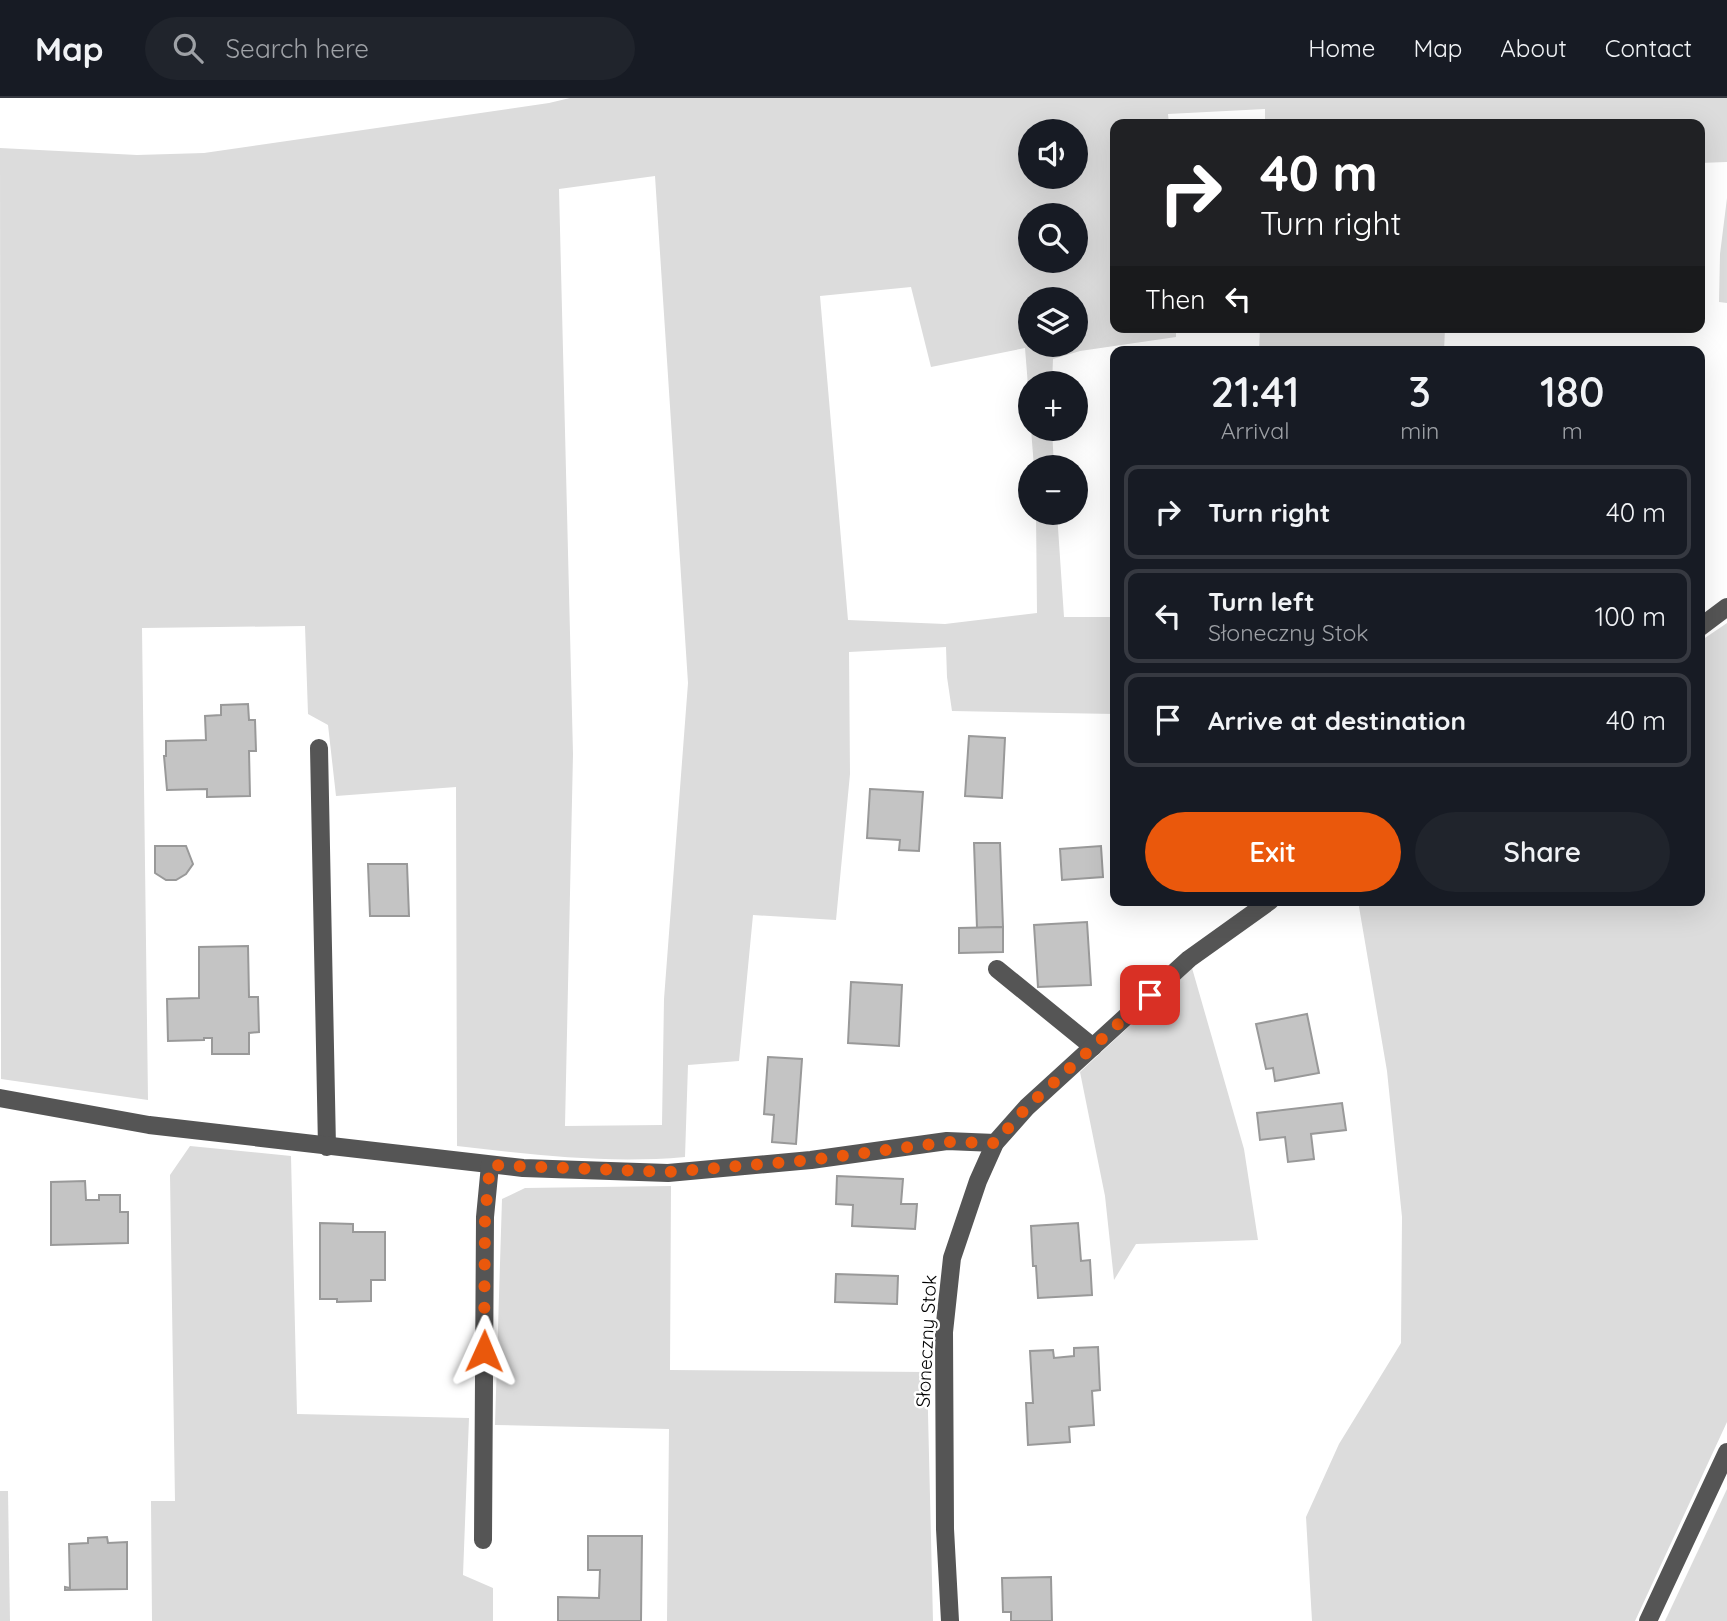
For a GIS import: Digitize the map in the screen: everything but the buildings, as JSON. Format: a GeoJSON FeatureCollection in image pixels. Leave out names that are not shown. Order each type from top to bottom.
{"type":"FeatureCollection","features":[{"type":"Feature","properties":{"kind":"street"},"geometry":{"type":"LineString","coordinates":[[1705,624],[1727,607]]}},
{"type":"Feature","properties":{"kind":"street"},"geometry":{"type":"LineString","coordinates":[[319,748],[327,1147]]}},
{"type":"Feature","properties":{"kind":"street","name":"Słoneczny Stok"},"geometry":{"type":"LineString","coordinates":[[950,1621],[945,1529],[944,1332],[953,1258],[978,1181],[995,1143],[1027,1107],[1189,959],[1263,906]]}},
{"type":"Feature","properties":{"kind":"street"},"geometry":{"type":"LineString","coordinates":[[996,969],[1093,1047]]}},
{"type":"Feature","properties":{"kind":"street"},"geometry":{"type":"LineString","coordinates":[[0,1098],[149,1125],[490,1165],[668,1172],[811,1160],[947,1142],[995,1143]]}},
{"type":"Feature","properties":{"kind":"street"},"geometry":{"type":"LineString","coordinates":[[483,1539],[485,1217],[490,1165]]}},
{"type":"Feature","properties":{"kind":"street"},"geometry":{"type":"LineString","coordinates":[[1648,1621],[1727,1452]]}},
{"type":"Feature","properties":{"kind":"shaded area"},"geometry":{"type":"Polygon","coordinates":[[[570,98],[1727,98],[1727,162],[1705,163],[1705,119],[1265,119],[1265,109],[1168,114],[1168,119],[1110,119],[1110,333],[1176,333],[1176,337],[1088,350],[1088,287],[1018,287],[1018,349],[931,367],[911,287],[820,296],[848,620],[945,624],[1037,613],[1036,525],[1058,525],[1064,617],[1110,617],[1110,714],[952,711],[946,647],[849,652],[850,774],[836,920],[753,915],[739,1061],[688,1065],[685,1157],[656,1159],[599,1159],[457,1146],[456,787],[336,796],[328,725],[308,714],[305,626],[142,628],[148,1100],[1,1079],[0,148],[137,155],[204,153],[570,98]],[[655,176],[559,189],[573,754],[565,1126],[662,1125],[664,999],[688,683],[655,176]]]}},
{"type":"Feature","properties":{"kind":"shaded area"},"geometry":{"type":"Polygon","coordinates":[[[1727,198],[1727,303],[1719,302],[1720,254],[1727,198]]]}},
{"type":"Feature","properties":{"kind":"shaded area"},"geometry":{"type":"Polygon","coordinates":[[[1260,333],[1445,333],[1444,346],[1259,346],[1260,333]]]}},
{"type":"Feature","properties":{"kind":"shaded area"},"geometry":{"type":"Polygon","coordinates":[[[1026,357],[1060,357],[1053,359],[1052,371],[1027,371],[1026,357]]]}},
{"type":"Feature","properties":{"kind":"shaded area"},"geometry":{"type":"Polygon","coordinates":[[[1032,441],[1053,441],[1053,455],[1033,455],[1032,441]]]}},
{"type":"Feature","properties":{"kind":"shaded area"},"geometry":{"type":"Polygon","coordinates":[[[1727,623],[1727,1422],[1635,1621],[1312,1621],[1306,1517],[1339,1444],[1401,1343],[1402,1217],[1387,1071],[1359,906],[1705,906],[1705,638],[1727,623]]]}},
{"type":"Feature","properties":{"kind":"shaded area"},"geometry":{"type":"Polygon","coordinates":[[[1192,968],[1244,1149],[1258,1240],[1136,1244],[1114,1280],[1105,1196],[1080,1072],[1192,968]]]}},
{"type":"Feature","properties":{"kind":"shaded area"},"geometry":{"type":"Polygon","coordinates":[[[190,1146],[291,1156],[297,1414],[469,1418],[463,1575],[493,1588],[493,1621],[152,1621],[151,1501],[175,1501],[170,1175],[190,1146]]]}},
{"type":"Feature","properties":{"kind":"shaded area"},"geometry":{"type":"Polygon","coordinates":[[[671,1186],[670,1370],[927,1372],[933,1621],[667,1621],[669,1429],[495,1425],[502,1199],[525,1188],[671,1186]]]}},
{"type":"Feature","properties":{"kind":"shaded area"},"geometry":{"type":"Polygon","coordinates":[[[1727,1489],[1727,1621],[1665,1621],[1727,1489]]]}},
{"type":"Feature","properties":{"kind":"shaded area"},"geometry":{"type":"Polygon","coordinates":[[[0,1491],[8,1491],[10,1621],[0,1621],[0,1491]]]}},
{"type":"Feature","properties":{"kind":"route"},"geometry":{"type":"LineString","coordinates":[[484,1351],[485,1217],[490,1165],[668,1172],[811,1160],[947,1142],[995,1143],[1027,1107],[1150,995]]}}]}
